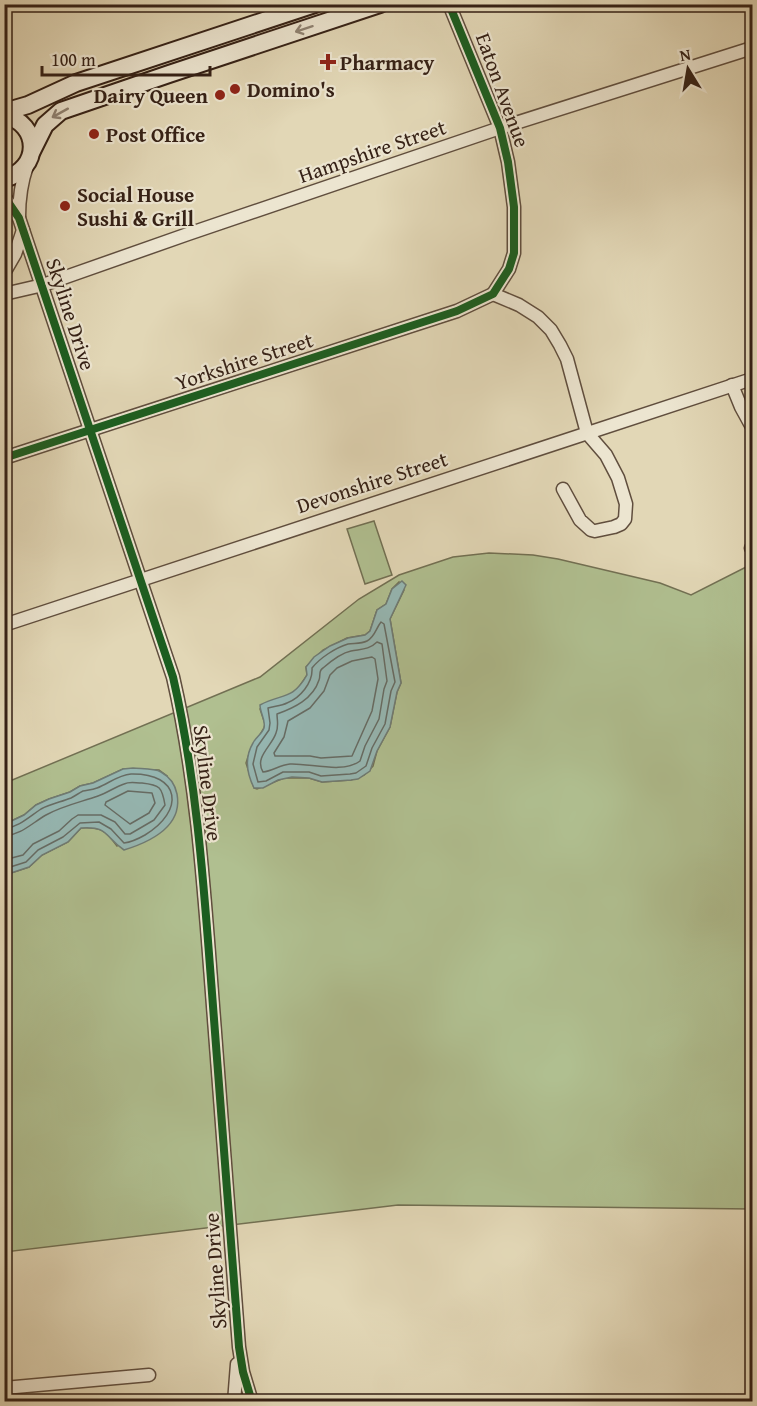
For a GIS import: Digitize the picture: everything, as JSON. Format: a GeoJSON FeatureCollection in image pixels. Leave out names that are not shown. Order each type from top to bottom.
{"type":"FeatureCollection","features":[{"type":"Feature","properties":{"kind":"main road"},"geometry":{"type":"LineString","coordinates":[[4,114],[76,83],[315,4]]}},
{"type":"Feature","properties":{"kind":"main road"},"geometry":{"type":"LineString","coordinates":[[4,179],[16,175],[30,157],[45,125],[62,111],[380,4]]}},
{"type":"Feature","properties":{"kind":"main road"},"geometry":{"type":"LineString","coordinates":[[4,114],[18,120],[28,130],[31,137],[30,157]]}},
{"type":"Feature","properties":{"kind":"street","name":"Eaton Avenue"},"geometry":{"type":"LineString","coordinates":[[449,4],[500,128],[511,183],[514,254],[509,270],[493,294]]}},
{"type":"Feature","properties":{"kind":"street","name":"Hampshire Street"},"geometry":{"type":"LineString","coordinates":[[4,294],[43,285],[500,128],[753,48]]}},
{"type":"Feature","properties":{"kind":"street","name":"Skyline Drive"},"geometry":{"type":"LineString","coordinates":[[21,224],[19,199],[22,180],[30,157]]}},
{"type":"Feature","properties":{"kind":"street","name":"Skyline Drive"},"geometry":{"type":"LineString","coordinates":[[4,196],[21,224],[43,285],[173,677],[191,771],[207,936],[239,1347],[243,1372],[252,1401]]}},
{"type":"Feature","properties":{"kind":"street"},"geometry":{"type":"LineString","coordinates":[[4,273],[15,254],[21,224]]}},
{"type":"Feature","properties":{"kind":"street","name":"Yorkshire Street"},"geometry":{"type":"LineString","coordinates":[[4,458],[457,311],[493,294]]}},
{"type":"Feature","properties":{"kind":"street"},"geometry":{"type":"LineString","coordinates":[[493,294],[519,305],[538,317],[551,330],[567,359],[587,433],[614,468],[626,504],[625,519],[621,525],[591,530],[580,520],[563,489]]}},
{"type":"Feature","properties":{"kind":"street","name":"Devonshire Street"},"geometry":{"type":"LineString","coordinates":[[4,625],[753,379]]}},
{"type":"Feature","properties":{"kind":"street"},"geometry":{"type":"LineString","coordinates":[[732,385],[753,427]]}},
{"type":"Feature","properties":{"kind":"street"},"geometry":{"type":"LineString","coordinates":[[234,1401],[239,1347]]}},
{"type":"Feature","properties":{"kind":"street"},"geometry":{"type":"LineString","coordinates":[[4,1388],[149,1375]]}},
{"type":"Feature","properties":{"kind":"green space"},"geometry":{"type":"Polygon","coordinates":[[[374,521],[392,575],[365,584],[347,529],[374,521]]]}},
{"type":"Feature","properties":{"kind":"green space"},"geometry":{"type":"Polygon","coordinates":[[[489,553],[533,555],[660,583],[691,595],[752,564],[752,1209],[398,1205],[5,1252],[5,875],[29,867],[42,855],[68,842],[81,828],[102,831],[117,846],[167,776],[159,770],[123,769],[36,805],[24,815],[5,824],[5,783],[260,677],[359,599],[399,575],[453,557],[489,553]],[[399,582],[392,589],[386,604],[377,610],[370,631],[365,635],[347,638],[323,650],[306,667],[307,675],[293,693],[286,698],[267,703],[260,709],[265,724],[264,728],[250,751],[246,763],[254,788],[257,789],[284,778],[309,778],[322,782],[351,780],[364,775],[373,766],[377,751],[390,727],[401,683],[390,619],[404,590],[399,582]]]}},
{"type":"Feature","properties":{"kind":"water"},"geometry":{"type":"Polygon","coordinates":[[[402,581],[406,585],[390,619],[401,683],[390,727],[377,751],[370,771],[358,779],[322,782],[309,778],[292,777],[278,780],[263,788],[254,788],[248,772],[248,754],[264,728],[260,705],[296,689],[307,675],[306,667],[314,657],[330,646],[348,638],[365,635],[370,631],[377,610],[386,604],[392,589],[402,581]]]}},
{"type":"Feature","properties":{"kind":"water"},"geometry":{"type":"Polygon","coordinates":[[[123,769],[161,772],[175,787],[178,805],[170,824],[162,831],[124,850],[106,833],[97,829],[81,828],[68,842],[42,855],[29,867],[5,875],[5,824],[49,799],[123,769]]]}},
{"type":"Feature","properties":{"kind":"cycle path"},"geometry":{"type":"LineString","coordinates":[[4,458],[457,311],[493,294],[509,269],[514,253],[514,207],[508,162],[500,128],[449,4]]}},
{"type":"Feature","properties":{"kind":"cycle path"},"geometry":{"type":"LineString","coordinates":[[4,196],[19,218],[173,677],[194,795],[239,1347],[243,1372],[252,1402]]}},
{"type":"Feature","properties":{"kind":"place","name":"Pharmacy"},"geometry":{"type":"Point","coordinates":[328,62]}},
{"type":"Feature","properties":{"kind":"place","name":"Domino's"},"geometry":{"type":"Point","coordinates":[235,89]}},
{"type":"Feature","properties":{"kind":"place","name":"Dairy Queen"},"geometry":{"type":"Point","coordinates":[220,95]}},
{"type":"Feature","properties":{"kind":"place","name":"Post Office"},"geometry":{"type":"Point","coordinates":[94,134]}},
{"type":"Feature","properties":{"kind":"place","name":"Social House Sushi & Grill"},"geometry":{"type":"Point","coordinates":[65,206]}}]}
